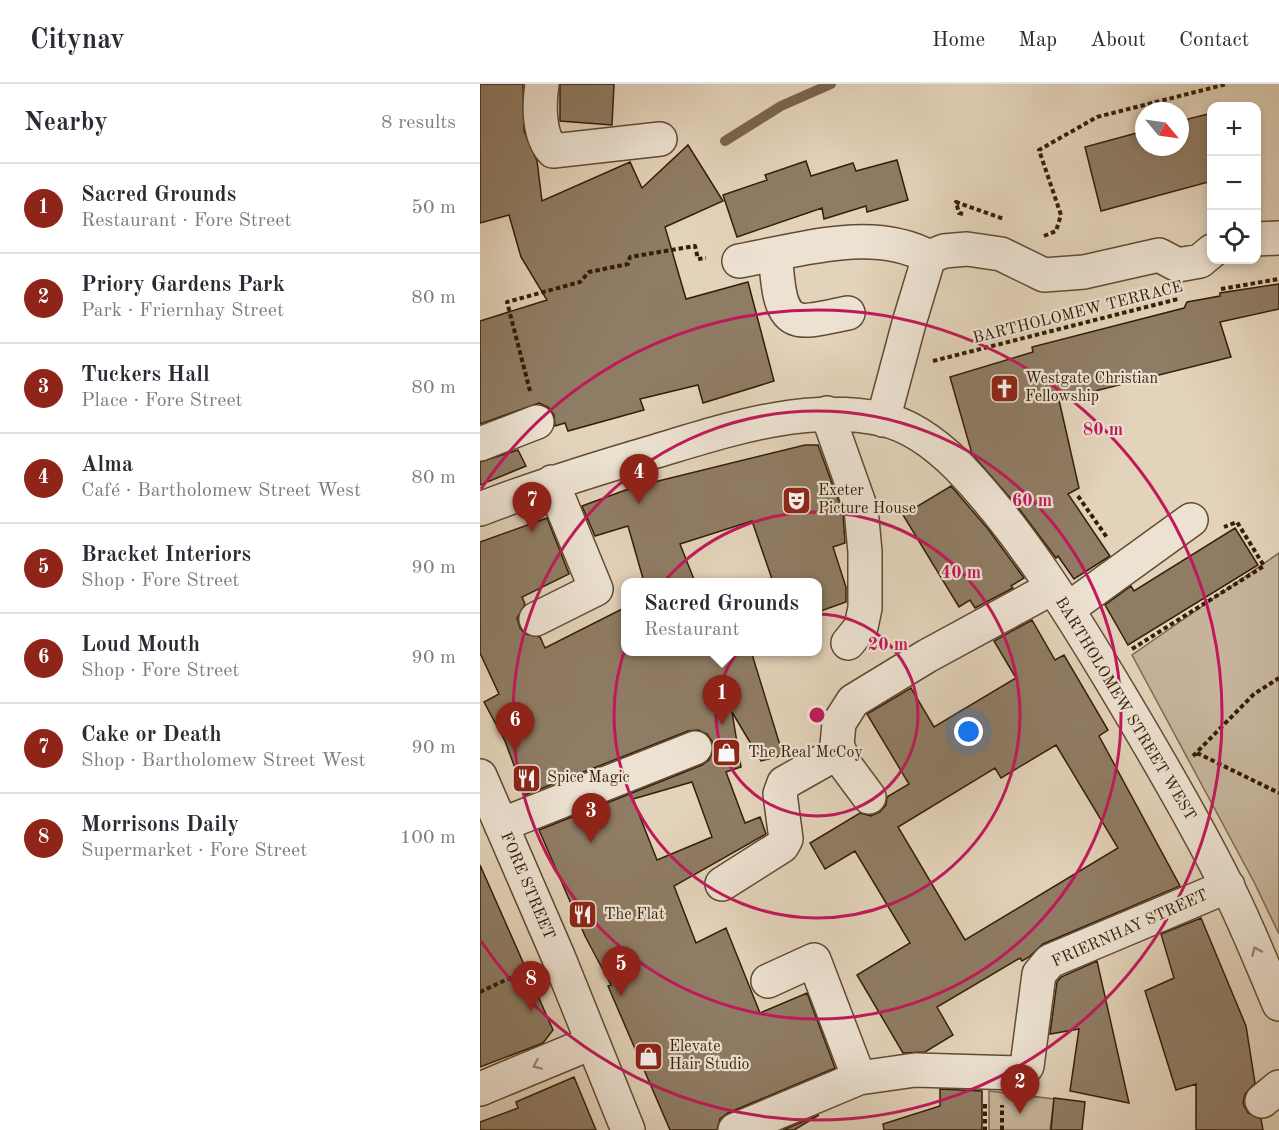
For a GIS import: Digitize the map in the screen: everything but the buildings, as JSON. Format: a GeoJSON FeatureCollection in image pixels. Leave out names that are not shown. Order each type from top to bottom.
{"type":"FeatureCollection","features":[{"type":"Feature","properties":{"kind":"street"},"geometry":{"type":"LineString","coordinates":[[542,84],[540,102],[545,139],[553,151],[660,139]]}},
{"type":"Feature","properties":{"kind":"street"},"geometry":{"type":"LineString","coordinates":[[1261,239],[1279,238]]}},
{"type":"Feature","properties":{"kind":"street"},"geometry":{"type":"LineString","coordinates":[[740,261],[848,242],[880,242],[902,245],[929,257],[944,251],[967,249],[1001,254],[1044,275],[1084,272],[1159,255],[1178,265],[1200,261],[1207,255]]}},
{"type":"Feature","properties":{"kind":"street"},"geometry":{"type":"LineString","coordinates":[[775,255],[783,304],[789,315],[798,320],[848,313]]}},
{"type":"Feature","properties":{"kind":"street"},"geometry":{"type":"LineString","coordinates":[[883,420],[929,257]]}},
{"type":"Feature","properties":{"kind":"street"},"geometry":{"type":"LineString","coordinates":[[827,413],[861,509],[865,552],[866,609],[861,627],[848,642]]}},
{"type":"Feature","properties":{"kind":"street","name":"BARTHOLOMEW STREET WEST"},"geometry":{"type":"LineString","coordinates":[[480,509],[552,482],[723,431],[791,417],[827,413],[883,420],[916,433],[958,466],[1001,517],[1060,599],[1167,774],[1228,886],[1279,1004]]}},
{"type":"Feature","properties":{"kind":"street"},"geometry":{"type":"LineString","coordinates":[[480,444],[537,422]]}},
{"type":"Feature","properties":{"kind":"street"},"geometry":{"type":"LineString","coordinates":[[536,619],[596,589],[552,482]]}},
{"type":"Feature","properties":{"kind":"street"},"geometry":{"type":"LineString","coordinates":[[869,797],[839,752],[837,745],[839,723],[853,701],[927,656],[1128,568],[1191,520]]}},
{"type":"Feature","properties":{"kind":"street"},"geometry":{"type":"LineString","coordinates":[[501,825],[695,748]]}},
{"type":"Feature","properties":{"kind":"street"},"geometry":{"type":"LineString","coordinates":[[722,884],[782,846],[786,839],[780,794],[783,783],[839,752]]}},
{"type":"Feature","properties":{"kind":"street","name":"FORE STREET"},"geometry":{"type":"LineString","coordinates":[[480,776],[558,957],[628,1130]]}},
{"type":"Feature","properties":{"kind":"street","name":"FRIERNHAY STREET"},"geometry":{"type":"LineString","coordinates":[[735,1130],[860,1078],[915,1070],[1021,1074],[1027,1066],[1040,974],[1050,961],[1228,886]]}},
{"type":"Feature","properties":{"kind":"street"},"geometry":{"type":"LineString","coordinates":[[768,981],[814,960],[860,1078]]}},
{"type":"Feature","properties":{"kind":"street"},"geometry":{"type":"LineString","coordinates":[[480,1089],[591,1043]]}},
{"type":"Feature","properties":{"kind":"path"},"geometry":{"type":"LineString","coordinates":[[1036,233],[1044,237],[1056,231],[1061,214],[1040,150],[1097,117],[1227,84]]}},
{"type":"Feature","properties":{"kind":"path"},"geometry":{"type":"LineString","coordinates":[[959,213],[956,202],[1007,220]]}},
{"type":"Feature","properties":{"kind":"path"},"geometry":{"type":"LineString","coordinates":[[527,375],[507,302],[580,282],[589,272],[628,264],[630,256],[694,246],[698,260]]}},
{"type":"Feature","properties":{"kind":"path"},"geometry":{"type":"LineString","coordinates":[[1220,289],[1279,279]]}},
{"type":"Feature","properties":{"kind":"path","name":"BARTHOLOMEW TERRACE"},"geometry":{"type":"LineString","coordinates":[[953,358],[1058,328],[1185,298]]}},
{"type":"Feature","properties":{"kind":"path"},"geometry":{"type":"LineString","coordinates":[[1078,496],[1128,568]]}},
{"type":"Feature","properties":{"kind":"path"},"geometry":{"type":"LineString","coordinates":[[1125,654],[1264,566],[1252,547]]}},
{"type":"Feature","properties":{"kind":"path"},"geometry":{"type":"LineString","coordinates":[[1279,678],[1254,694],[1197,753],[1279,793]]}},
{"type":"Feature","properties":{"kind":"path"},"geometry":{"type":"LineString","coordinates":[[480,992],[558,957]]}},
{"type":"Feature","properties":{"kind":"shaded area"},"geometry":{"type":"Polygon","coordinates":[[[1279,553],[1279,934],[1254,882],[1132,655],[1279,553]]]}},
{"type":"Feature","properties":{"kind":"shaded area"},"geometry":{"type":"Polygon","coordinates":[[[989,1091],[1054,1099],[1050,1130],[989,1130],[989,1091]]]}},
{"type":"Feature","properties":{"kind":"waterway"},"geometry":{"type":"LineString","coordinates":[[725,141],[781,106],[831,84]]}},
{"type":"Feature","properties":{"kind":"place","name":"Westgate Christian Fellowship"},"geometry":{"type":"Point","coordinates":[1004,388]}},
{"type":"Feature","properties":{"kind":"place","name":"Exeter Picture House"},"geometry":{"type":"Point","coordinates":[797,500]}},
{"type":"Feature","properties":{"kind":"place","name":"Alma"},"geometry":{"type":"Point","coordinates":[639,504]}},
{"type":"Feature","properties":{"kind":"place","name":"Cake or Death"},"geometry":{"type":"Point","coordinates":[532,532]}},
{"type":"Feature","properties":{"kind":"place","name":"Sacred Grounds"},"geometry":{"type":"Point","coordinates":[722,725]}},
{"type":"Feature","properties":{"kind":"place","name":"Loud Mouth"},"geometry":{"type":"Point","coordinates":[515,752]}},
{"type":"Feature","properties":{"kind":"place","name":"The Real McCoy"},"geometry":{"type":"Point","coordinates":[727,753]}},
{"type":"Feature","properties":{"kind":"place","name":"Spice Magic"},"geometry":{"type":"Point","coordinates":[526,778]}},
{"type":"Feature","properties":{"kind":"place","name":"Tuckers Hall"},"geometry":{"type":"Point","coordinates":[591,843]}},
{"type":"Feature","properties":{"kind":"place","name":"The Flat"},"geometry":{"type":"Point","coordinates":[583,915]}},
{"type":"Feature","properties":{"kind":"place","name":"Bracket Interiors"},"geometry":{"type":"Point","coordinates":[621,996]}},
{"type":"Feature","properties":{"kind":"place","name":"Morrisons Daily"},"geometry":{"type":"Point","coordinates":[531,1011]}},
{"type":"Feature","properties":{"kind":"place","name":"Elevate Hair Studio"},"geometry":{"type":"Point","coordinates":[648,1056]}},
{"type":"Feature","properties":{"kind":"place","name":"Priory Gardens Park"},"geometry":{"type":"Point","coordinates":[1020,1114]}}]}
